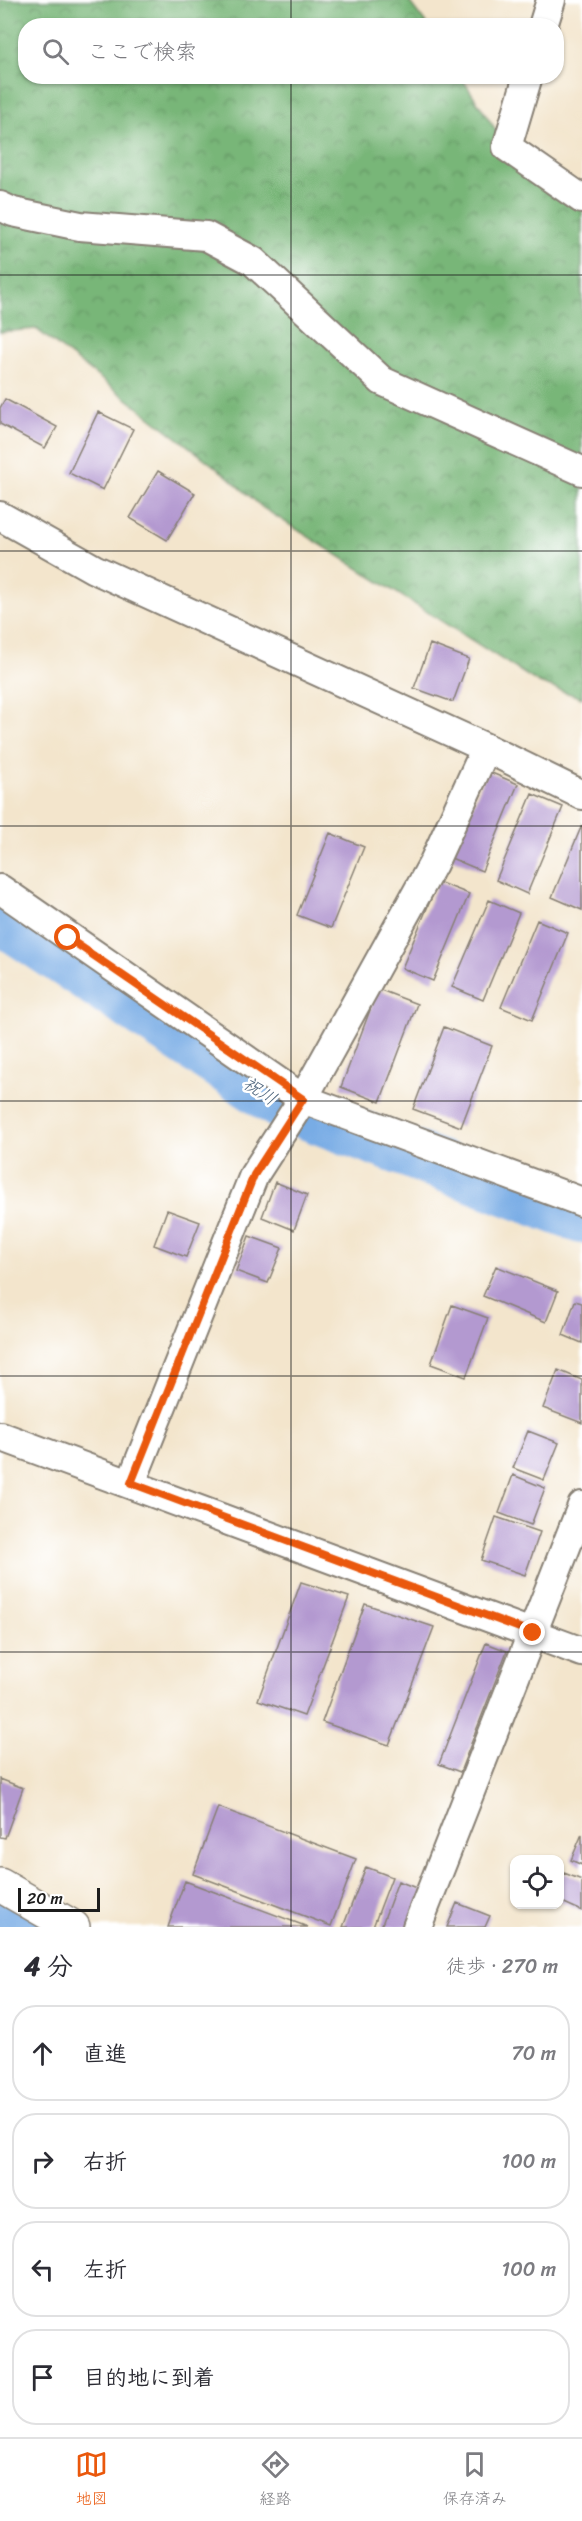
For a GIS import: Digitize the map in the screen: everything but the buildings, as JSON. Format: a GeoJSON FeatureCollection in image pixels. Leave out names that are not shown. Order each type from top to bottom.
{"type":"FeatureCollection","features":[{"type":"Feature","properties":{"kind":"street"},"geometry":{"type":"LineString","coordinates":[[545,18],[550,0]]}},
{"type":"Feature","properties":{"kind":"street"},"geometry":{"type":"LineString","coordinates":[[526,84],[507,147],[582,199]]}},
{"type":"Feature","properties":{"kind":"street"},"geometry":{"type":"LineString","coordinates":[[0,206],[13,212],[80,226],[206,236],[253,261],[382,381],[582,471]]}},
{"type":"Feature","properties":{"kind":"street"},"geometry":{"type":"LineString","coordinates":[[0,516],[94,569],[486,748],[582,795]]}},
{"type":"Feature","properties":{"kind":"street"},"geometry":{"type":"LineString","coordinates":[[131,1483],[254,1175],[303,1099],[433,864],[486,748]]}},
{"type":"Feature","properties":{"kind":"street"},"geometry":{"type":"LineString","coordinates":[[0,889],[303,1099],[582,1203]]}},
{"type":"Feature","properties":{"kind":"street"},"geometry":{"type":"LineString","coordinates":[[0,1436],[582,1652]]}},
{"type":"Feature","properties":{"kind":"street"},"geometry":{"type":"LineString","coordinates":[[417,1927],[582,1506]]}},
{"type":"Feature","properties":{"kind":"street"},"geometry":{"type":"LineString","coordinates":[[0,1885],[73,1927]]}},
{"type":"Feature","properties":{"kind":"green space"},"geometry":{"type":"Polygon","coordinates":[[[0,0],[408,0],[422,18],[18,18],[18,84],[466,84],[507,147],[582,193],[582,698],[539,683],[263,508],[227,476],[36,329],[0,332],[0,0]]]}},
{"type":"Feature","properties":{"kind":"waterway","name":"祝川"},"geometry":{"type":"LineString","coordinates":[[0,919],[281,1105],[582,1219]]}},
{"type":"Feature","properties":{"kind":"waterway"},"geometry":{"type":"LineString","coordinates":[[0,1915],[21,1927]]}},
{"type":"Feature","properties":{"kind":"route"},"geometry":{"type":"LineString","coordinates":[[68,938],[303,1099],[254,1175],[131,1483],[533,1633]]}}]}
